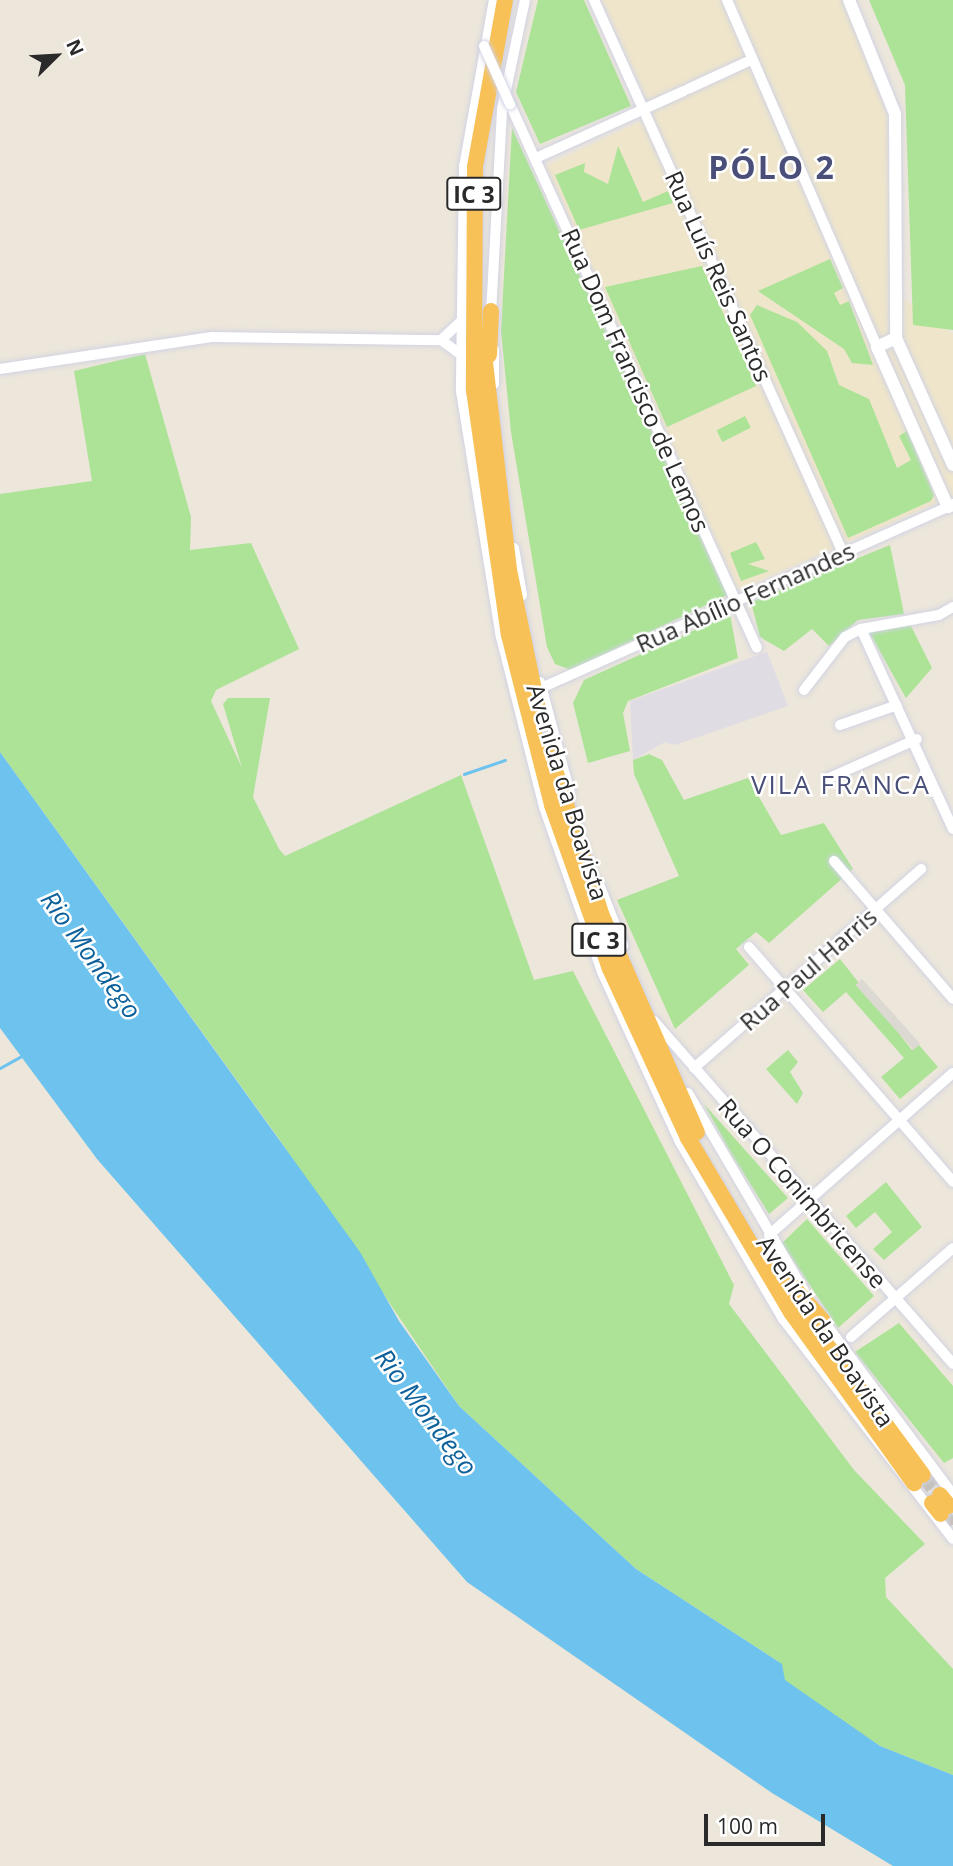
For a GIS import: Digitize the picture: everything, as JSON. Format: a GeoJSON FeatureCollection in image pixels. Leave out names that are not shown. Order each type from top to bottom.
{"type":"FeatureCollection","features":[{"type":"Feature","properties":{"kind":"highway","name":"Avenida da Boavista"},"geometry":{"type":"LineString","coordinates":[[505,0],[475,167],[470,251],[480,389],[509,635],[552,804],[610,969],[683,1128],[763,1269],[919,1479],[772,1263],[644,1022],[563,800],[509,570],[480,389],[484,176],[513,0]]}},
{"type":"Feature","properties":{"kind":"highway"},"geometry":{"type":"LineString","coordinates":[[480,389],[491,311]]}},
{"type":"Feature","properties":{"kind":"highway"},"geometry":{"type":"LineString","coordinates":[[459,317],[480,389]]}},
{"type":"Feature","properties":{"kind":"highway"},"geometry":{"type":"LineString","coordinates":[[772,1263],[823,1321]]}},
{"type":"Feature","properties":{"kind":"street","name":"Avenida da Boavista"},"geometry":{"type":"LineString","coordinates":[[494,0],[464,166],[460,354],[471,483],[517,708],[544,807],[602,972],[681,1142],[755,1275],[847,1409],[953,1539]]}},
{"type":"Feature","properties":{"kind":"street","name":"Avenida da Boavista"},"geometry":{"type":"LineString","coordinates":[[526,0],[502,109],[491,311],[505,491],[541,688],[592,862],[653,1021],[706,1129],[823,1321],[943,1499]]}},
{"type":"Feature","properties":{"kind":"street","name":"Rua Luís Reis Santos"},"geometry":{"type":"LineString","coordinates":[[594,0],[843,553]]}},
{"type":"Feature","properties":{"kind":"street"},"geometry":{"type":"LineString","coordinates":[[727,0],[748,61],[951,506]]}},
{"type":"Feature","properties":{"kind":"street"},"geometry":{"type":"LineString","coordinates":[[849,0],[895,114],[896,338],[953,465]]}},
{"type":"Feature","properties":{"kind":"street","name":"Rua Dom Francisco de Lemos"},"geometry":{"type":"LineString","coordinates":[[484,46],[757,648]]}},
{"type":"Feature","properties":{"kind":"street"},"geometry":{"type":"LineString","coordinates":[[536,159],[748,61]]}},
{"type":"Feature","properties":{"kind":"street"},"geometry":{"type":"LineString","coordinates":[[441,340],[459,317]]}},
{"type":"Feature","properties":{"kind":"street"},"geometry":{"type":"LineString","coordinates":[[0,369],[212,337],[441,340],[460,354]]}},
{"type":"Feature","properties":{"kind":"street"},"geometry":{"type":"LineString","coordinates":[[877,347],[896,338]]}},
{"type":"Feature","properties":{"kind":"street","name":"Rua Abílio Fernandes"},"geometry":{"type":"LineString","coordinates":[[541,688],[951,506]]}},
{"type":"Feature","properties":{"kind":"street"},"geometry":{"type":"LineString","coordinates":[[804,690],[845,637],[861,628],[939,615],[953,607]]}},
{"type":"Feature","properties":{"kind":"street"},"geometry":{"type":"LineString","coordinates":[[861,628],[916,739],[953,829]]}},
{"type":"Feature","properties":{"kind":"street"},"geometry":{"type":"LineString","coordinates":[[840,725],[897,705]]}},
{"type":"Feature","properties":{"kind":"street"},"geometry":{"type":"LineString","coordinates":[[829,778],[916,739]]}},
{"type":"Feature","properties":{"kind":"street"},"geometry":{"type":"LineString","coordinates":[[834,861],[953,999]]}},
{"type":"Feature","properties":{"kind":"street","name":"Rua Paul Harris"},"geometry":{"type":"LineString","coordinates":[[694,1068],[921,869]]}},
{"type":"Feature","properties":{"kind":"street"},"geometry":{"type":"LineString","coordinates":[[749,947],[953,1182]]}},
{"type":"Feature","properties":{"kind":"street","name":"Rua O Conimbricense"},"geometry":{"type":"LineString","coordinates":[[653,1021],[953,1364]]}},
{"type":"Feature","properties":{"kind":"street"},"geometry":{"type":"LineString","coordinates":[[769,1235],[953,1073]]}},
{"type":"Feature","properties":{"kind":"street"},"geometry":{"type":"LineString","coordinates":[[851,1337],[953,1248]]}},
{"type":"Feature","properties":{"kind":"street"},"geometry":{"type":"LineString","coordinates":[[943,1499],[953,1475]]}},
{"type":"Feature","properties":{"kind":"shaded area"},"geometry":{"type":"Polygon","coordinates":[[[602,0],[844,0],[887,113],[892,291],[953,334],[953,496],[738,590],[546,166],[654,115],[602,0]]]}},
{"type":"Feature","properties":{"kind":"shaded area"},"geometry":{"type":"Polygon","coordinates":[[[767,652],[788,706],[675,745],[665,742],[633,760],[630,701],[767,652]]]}},
{"type":"Feature","properties":{"kind":"shaded area"},"geometry":{"type":"Polygon","coordinates":[[[862,979],[920,1044],[914,1050],[855,985],[862,979]]]}},
{"type":"Feature","properties":{"kind":"green space"},"geometry":{"type":"Polygon","coordinates":[[[538,0],[584,0],[631,106],[540,144],[516,92],[538,0]]]}},
{"type":"Feature","properties":{"kind":"green space"},"geometry":{"type":"Polygon","coordinates":[[[869,0],[953,0],[953,330],[913,325],[905,85],[869,0]]]}},
{"type":"Feature","properties":{"kind":"green space"},"geometry":{"type":"Polygon","coordinates":[[[512,128],[727,595],[571,670],[555,664],[547,647],[511,432],[501,331],[512,128]]]}},
{"type":"Feature","properties":{"kind":"green space"},"geometry":{"type":"Polygon","coordinates":[[[618,146],[643,202],[668,191],[673,203],[579,230],[555,175],[585,163],[584,172],[608,184],[618,146]]]}},
{"type":"Feature","properties":{"kind":"green space"},"geometry":{"type":"Polygon","coordinates":[[[830,259],[843,288],[834,293],[840,305],[849,301],[873,365],[852,363],[844,349],[758,291],[830,259]]]}},
{"type":"Feature","properties":{"kind":"green space"},"geometry":{"type":"Polygon","coordinates":[[[702,266],[756,386],[667,427],[605,287],[702,266]]]}},
{"type":"Feature","properties":{"kind":"green space"},"geometry":{"type":"Polygon","coordinates":[[[757,305],[797,322],[827,351],[839,385],[869,399],[897,468],[911,460],[899,436],[907,431],[934,495],[931,501],[848,538],[750,315],[757,305]]]}},
{"type":"Feature","properties":{"kind":"green space"},"geometry":{"type":"Polygon","coordinates":[[[145,354],[191,517],[190,550],[251,543],[299,649],[216,690],[211,701],[242,768],[223,704],[228,698],[270,698],[253,797],[279,849],[285,856],[461,775],[534,980],[573,971],[734,1285],[729,1304],[854,1470],[925,1544],[885,1578],[886,1597],[953,1669],[953,1775],[880,1746],[775,1676],[779,1662],[636,1569],[459,1406],[277,1136],[0,752],[0,494],[92,481],[74,371],[145,354]]]}},
{"type":"Feature","properties":{"kind":"green space"},"geometry":{"type":"Polygon","coordinates":[[[745,416],[751,428],[722,442],[716,431],[745,416]]]}},
{"type":"Feature","properties":{"kind":"green space"},"geometry":{"type":"Polygon","coordinates":[[[756,542],[765,559],[748,564],[769,571],[741,581],[730,553],[756,542]]]}},
{"type":"Feature","properties":{"kind":"green space"},"geometry":{"type":"Polygon","coordinates":[[[890,545],[904,614],[858,620],[829,646],[812,629],[784,651],[760,637],[751,602],[890,545]]]}},
{"type":"Feature","properties":{"kind":"green space"},"geometry":{"type":"Polygon","coordinates":[[[730,614],[738,658],[628,701],[623,713],[630,751],[588,763],[573,703],[584,680],[730,614]]]}},
{"type":"Feature","properties":{"kind":"green space"},"geometry":{"type":"Polygon","coordinates":[[[910,624],[932,668],[906,698],[869,632],[910,624]]]}},
{"type":"Feature","properties":{"kind":"green space"},"geometry":{"type":"Polygon","coordinates":[[[649,754],[662,760],[684,800],[748,778],[781,835],[824,823],[853,869],[769,943],[756,932],[736,949],[749,965],[675,1029],[617,900],[679,876],[634,774],[633,760],[649,754]]]}},
{"type":"Feature","properties":{"kind":"green space"},"geometry":{"type":"Polygon","coordinates":[[[840,959],[912,1050],[919,1045],[938,1067],[900,1099],[881,1077],[904,1058],[846,992],[823,1012],[803,990],[840,959]]]}},
{"type":"Feature","properties":{"kind":"green space"},"geometry":{"type":"Polygon","coordinates":[[[788,1050],[798,1062],[790,1072],[803,1093],[797,1104],[766,1069],[788,1050]]]}},
{"type":"Feature","properties":{"kind":"green space"},"geometry":{"type":"Polygon","coordinates":[[[704,1104],[788,1198],[769,1214],[732,1155],[704,1104]]]}},
{"type":"Feature","properties":{"kind":"green space"},"geometry":{"type":"Polygon","coordinates":[[[886,1182],[922,1227],[884,1260],[873,1249],[892,1232],[875,1212],[856,1228],[846,1216],[886,1182]]]}},
{"type":"Feature","properties":{"kind":"green space"},"geometry":{"type":"Polygon","coordinates":[[[807,1219],[874,1296],[838,1328],[782,1243],[807,1219]]]}},
{"type":"Feature","properties":{"kind":"green space"},"geometry":{"type":"Polygon","coordinates":[[[899,1323],[953,1386],[953,1458],[944,1463],[855,1352],[899,1323]]]}},
{"type":"Feature","properties":{"kind":"water","name":"Rio Mondego"},"geometry":{"type":"Polygon","coordinates":[[[0,752],[360,1252],[399,1321],[459,1406],[636,1569],[782,1664],[785,1680],[880,1746],[953,1775],[953,1866],[893,1866],[772,1793],[467,1582],[97,1159],[0,1028],[0,752]]]}},
{"type":"Feature","properties":{"kind":"waterway"},"geometry":{"type":"LineString","coordinates":[[464,774],[505,760]]}},
{"type":"Feature","properties":{"kind":"waterway"},"geometry":{"type":"LineString","coordinates":[[0,1068],[22,1056]]}},
{"type":"Feature","properties":{"kind":"tunnel"},"geometry":{"type":"LineString","coordinates":[[923,1475],[940,1495]]}},
{"type":"Feature","properties":{"kind":"tunnel"},"geometry":{"type":"LineString","coordinates":[[941,1514],[953,1527]]}},
{"type":"Feature","properties":{"kind":"district","name":"PÓLO 2"},"geometry":{"type":"Point","coordinates":[772,167]}},
{"type":"Feature","properties":{"kind":"district","name":"VILA FRANCA"},"geometry":{"type":"Point","coordinates":[841,785]}}]}
